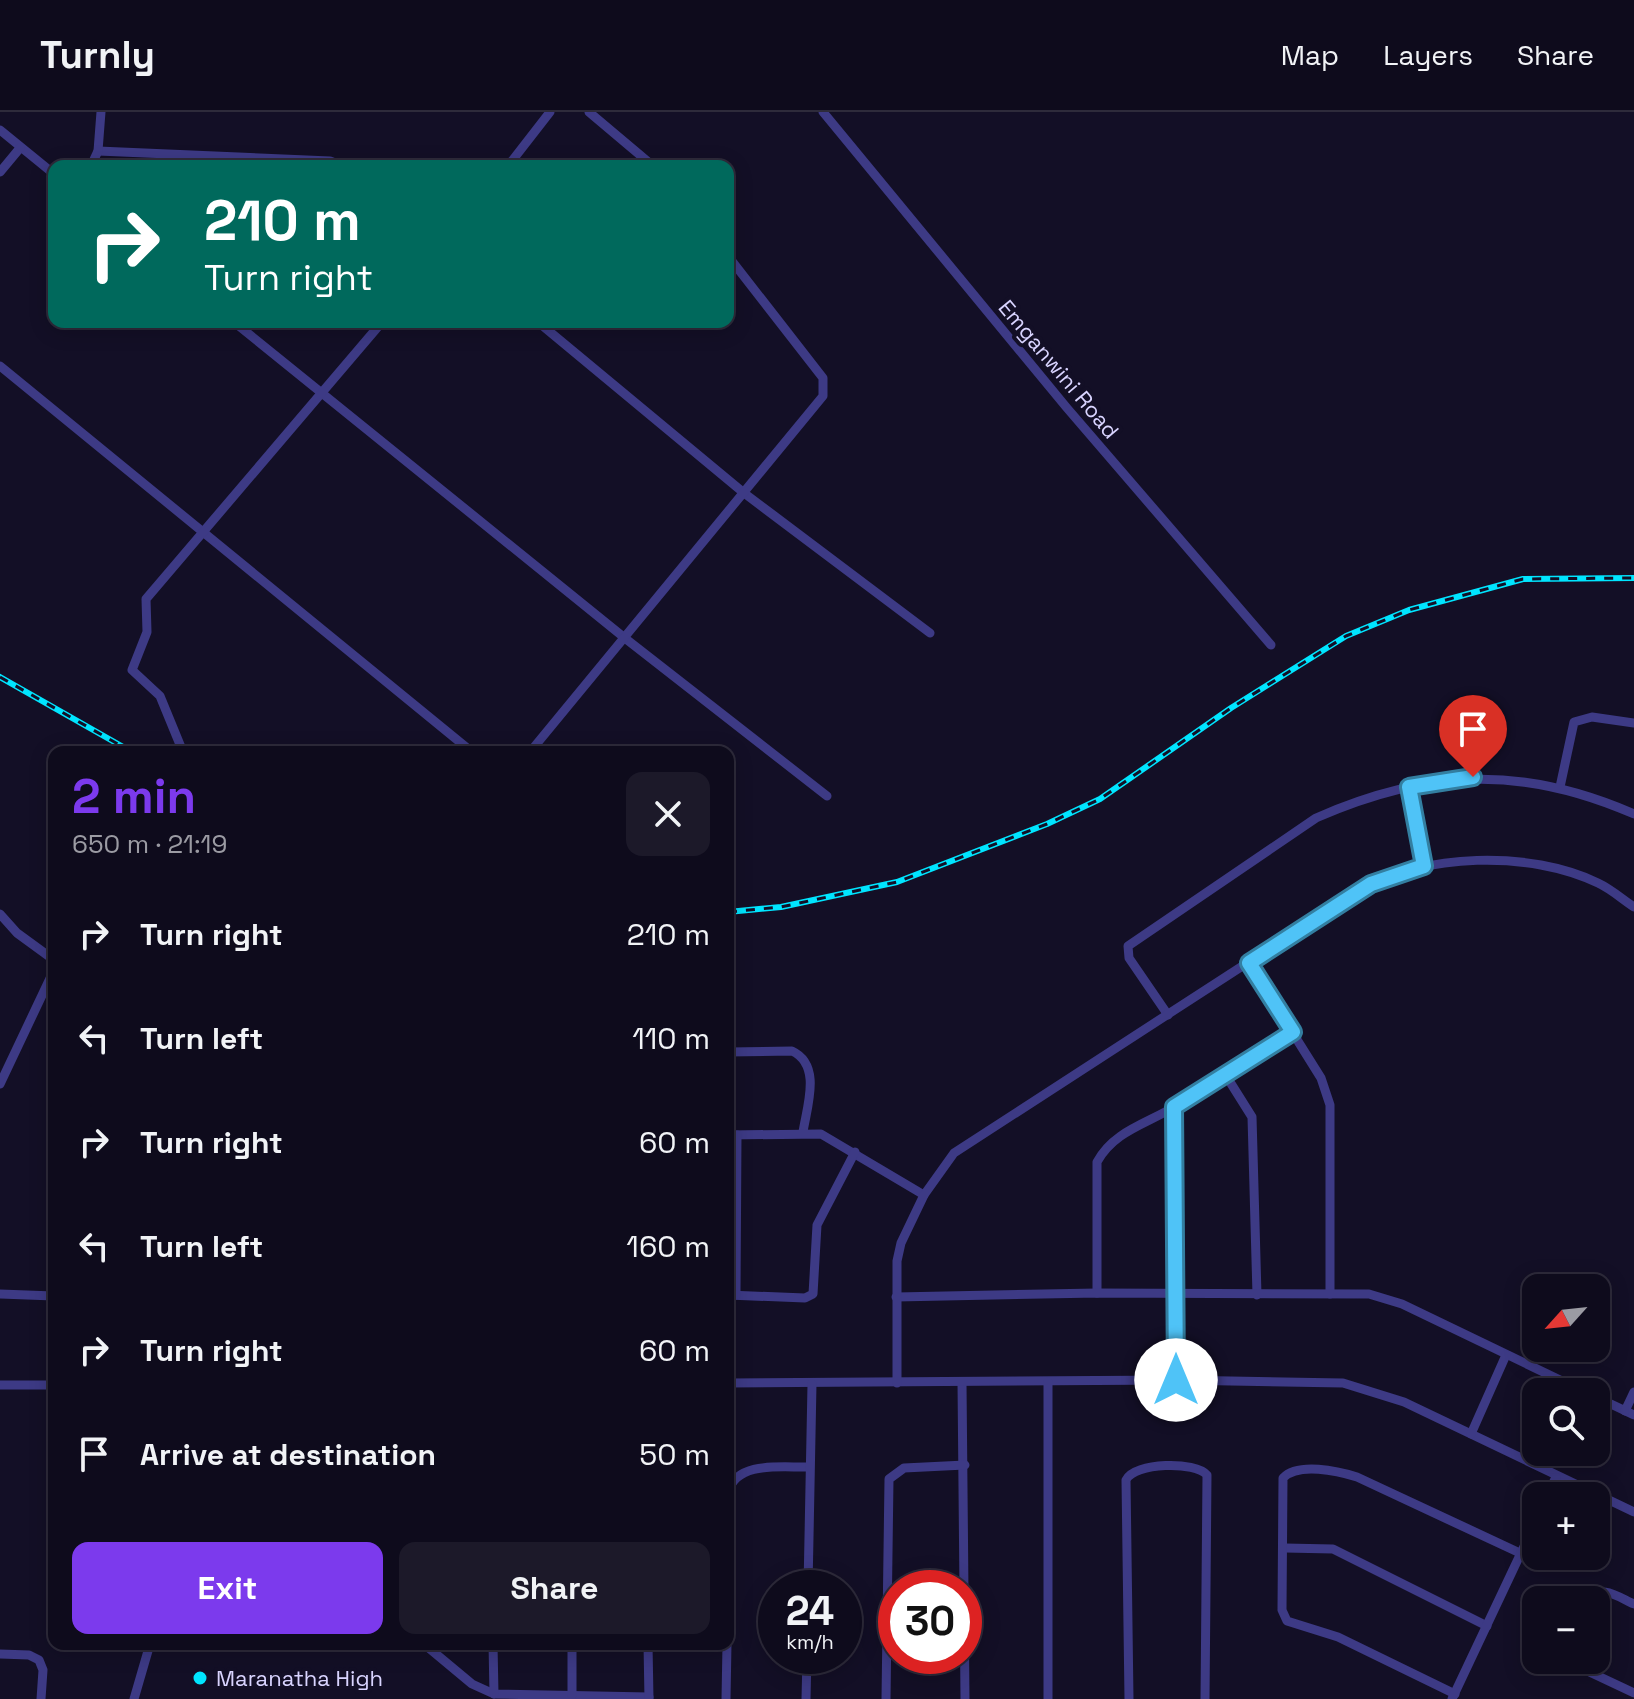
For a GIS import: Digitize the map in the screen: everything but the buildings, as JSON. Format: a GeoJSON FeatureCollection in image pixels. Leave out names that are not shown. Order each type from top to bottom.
{"type":"FeatureCollection","features":[{"type":"Feature","properties":{"kind":"street"},"geometry":{"type":"LineString","coordinates":[[94,160],[98,151],[101,112]]}},
{"type":"Feature","properties":{"kind":"street"},"geometry":{"type":"LineString","coordinates":[[513,160],[550,112]]}},
{"type":"Feature","properties":{"kind":"street"},"geometry":{"type":"LineString","coordinates":[[589,112],[646,160]]}},
{"type":"Feature","properties":{"kind":"street","name":"Emganwini Road"},"geometry":{"type":"LineString","coordinates":[[823,112],[1067,408],[1271,645]]}},
{"type":"Feature","properties":{"kind":"street"},"geometry":{"type":"LineString","coordinates":[[0,130],[48,169]]}},
{"type":"Feature","properties":{"kind":"street"},"geometry":{"type":"LineString","coordinates":[[0,172],[20,148]]}},
{"type":"Feature","properties":{"kind":"street"},"geometry":{"type":"LineString","coordinates":[[98,151],[307,160]]}},
{"type":"Feature","properties":{"kind":"street"},"geometry":{"type":"LineString","coordinates":[[535,746],[823,396],[823,378],[734,264]]}},
{"type":"Feature","properties":{"kind":"street"},"geometry":{"type":"LineString","coordinates":[[241,328],[626,639],[827,796]]}},
{"type":"Feature","properties":{"kind":"street"},"geometry":{"type":"LineString","coordinates":[[181,746],[160,696],[132,667],[143,648],[146,599],[377,328]]}},
{"type":"Feature","properties":{"kind":"street"},"geometry":{"type":"LineString","coordinates":[[545,328],[744,493],[930,633]]}},
{"type":"Feature","properties":{"kind":"street"},"geometry":{"type":"LineString","coordinates":[[0,366],[465,746]]}},
{"type":"Feature","properties":{"kind":"street"},"geometry":{"type":"LineString","coordinates":[[1560,787],[1574,722],[1592,717],[1634,723]]}},
{"type":"Feature","properties":{"kind":"street"},"geometry":{"type":"LineString","coordinates":[[1168,1015],[1129,958],[1127,951],[1133,941],[1316,818],[1409,787],[1480,777],[1560,787],[1634,814]]}},
{"type":"Feature","properties":{"kind":"street"},"geometry":{"type":"LineString","coordinates":[[1409,787],[1424,866]]}},
{"type":"Feature","properties":{"kind":"street"},"geometry":{"type":"LineString","coordinates":[[897,1383],[896,1297],[901,1243],[924,1195],[954,1153],[1371,884],[1424,866],[1473,860],[1564,871],[1599,883],[1634,907]]}},
{"type":"Feature","properties":{"kind":"street"},"geometry":{"type":"LineString","coordinates":[[0,914],[17,933],[48,956]]}},
{"type":"Feature","properties":{"kind":"street"},"geometry":{"type":"LineString","coordinates":[[1249,963],[1321,1078],[1330,1105],[1330,1294]]}},
{"type":"Feature","properties":{"kind":"street"},"geometry":{"type":"LineString","coordinates":[[0,1084],[48,983]]}},
{"type":"Feature","properties":{"kind":"street"},"geometry":{"type":"LineString","coordinates":[[1097,1293],[1097,1162],[1136,1124],[1174,1107],[1293,1032]]}},
{"type":"Feature","properties":{"kind":"street"},"geometry":{"type":"LineString","coordinates":[[734,1052],[792,1051],[800,1055],[810,1074],[803,1132]]}},
{"type":"Feature","properties":{"kind":"street"},"geometry":{"type":"LineString","coordinates":[[1225,1074],[1252,1117],[1257,1295]]}},
{"type":"Feature","properties":{"kind":"street"},"geometry":{"type":"LineString","coordinates":[[1174,1107],[1176,1380]]}},
{"type":"Feature","properties":{"kind":"street"},"geometry":{"type":"LineString","coordinates":[[734,1135],[821,1134],[924,1195]]}},
{"type":"Feature","properties":{"kind":"street"},"geometry":{"type":"LineString","coordinates":[[734,1295],[805,1298],[813,1294],[817,1225],[855,1152]]}},
{"type":"Feature","properties":{"kind":"street"},"geometry":{"type":"LineString","coordinates":[[896,1297],[1097,1293],[1369,1294],[1402,1304],[1555,1378]]}},
{"type":"Feature","properties":{"kind":"street"},"geometry":{"type":"LineString","coordinates":[[0,1294],[48,1296]]}},
{"type":"Feature","properties":{"kind":"street"},"geometry":{"type":"LineString","coordinates":[[1471,1434],[1506,1355]]}},
{"type":"Feature","properties":{"kind":"street"},"geometry":{"type":"LineString","coordinates":[[734,1383],[1176,1380],[1358,1385],[1404,1402],[1634,1512]]}},
{"type":"Feature","properties":{"kind":"street"},"geometry":{"type":"LineString","coordinates":[[962,1382],[965,1699]]}},
{"type":"Feature","properties":{"kind":"street"},"geometry":{"type":"LineString","coordinates":[[1048,1382],[1048,1699]]}},
{"type":"Feature","properties":{"kind":"street"},"geometry":{"type":"LineString","coordinates":[[808,1570],[812,1384]]}},
{"type":"Feature","properties":{"kind":"street"},"geometry":{"type":"LineString","coordinates":[[0,1385],[48,1385]]}},
{"type":"Feature","properties":{"kind":"street"},"geometry":{"type":"LineString","coordinates":[[1610,1404],[1629,1413],[1634,1392]]}},
{"type":"Feature","properties":{"kind":"street"},"geometry":{"type":"LineString","coordinates":[[886,1699],[889,1479],[904,1468],[965,1465]]}},
{"type":"Feature","properties":{"kind":"street"},"geometry":{"type":"LineString","coordinates":[[1129,1699],[1126,1480],[1131,1471],[1144,1466],[1195,1468],[1207,1475],[1205,1699]]}},
{"type":"Feature","properties":{"kind":"street"},"geometry":{"type":"LineString","coordinates":[[734,1477],[760,1469],[809,1467]]}},
{"type":"Feature","properties":{"kind":"street"},"geometry":{"type":"LineString","coordinates":[[1297,1470],[1341,1472],[1357,1477],[1522,1554],[1454,1697],[1323,1631],[1287,1621],[1282,1610],[1285,1548],[1283,1478],[1297,1470]]}},
{"type":"Feature","properties":{"kind":"street"},"geometry":{"type":"LineString","coordinates":[[1554,1482],[1556,1477]]}},
{"type":"Feature","properties":{"kind":"street"},"geometry":{"type":"LineString","coordinates":[[1285,1548],[1333,1549],[1487,1626]]}},
{"type":"Feature","properties":{"kind":"street"},"geometry":{"type":"LineString","coordinates":[[1610,1593],[1634,1604]]}},
{"type":"Feature","properties":{"kind":"street"},"geometry":{"type":"LineString","coordinates":[[134,1699],[148,1650]]}},
{"type":"Feature","properties":{"kind":"street"},"geometry":{"type":"LineString","coordinates":[[431,1650],[472,1684],[494,1694],[649,1698],[648,1650]]}},
{"type":"Feature","properties":{"kind":"street"},"geometry":{"type":"LineString","coordinates":[[493,1650],[494,1694]]}},
{"type":"Feature","properties":{"kind":"street"},"geometry":{"type":"LineString","coordinates":[[572,1650],[572,1695]]}},
{"type":"Feature","properties":{"kind":"street"},"geometry":{"type":"LineString","coordinates":[[726,1699],[727,1650]]}},
{"type":"Feature","properties":{"kind":"street"},"geometry":{"type":"LineString","coordinates":[[0,1654],[29,1655],[39,1660],[43,1670],[41,1699]]}},
{"type":"Feature","properties":{"kind":"street"},"geometry":{"type":"LineString","coordinates":[[806,1699],[807,1674]]}},
{"type":"Feature","properties":{"kind":"street"},"geometry":{"type":"LineString","coordinates":[[1594,1674],[1634,1693]]}},
{"type":"Feature","properties":{"kind":"railway"},"geometry":{"type":"LineString","coordinates":[[734,911],[781,907],[897,882],[1047,824],[1100,799],[1231,708],[1346,636],[1409,610],[1523,579],[1634,578]]}},
{"type":"Feature","properties":{"kind":"railway"},"geometry":{"type":"LineString","coordinates":[[0,677],[121,746]]}},
{"type":"Feature","properties":{"kind":"place","name":"Maranatha High"},"geometry":{"type":"Point","coordinates":[200,1678]}},
{"type":"Feature","properties":{"kind":"route"},"geometry":{"type":"LineString","coordinates":[[1176,1380],[1174,1107],[1293,1032],[1249,963],[1358,891],[1388,876],[1424,866],[1409,787],[1473,777]]}}]}
